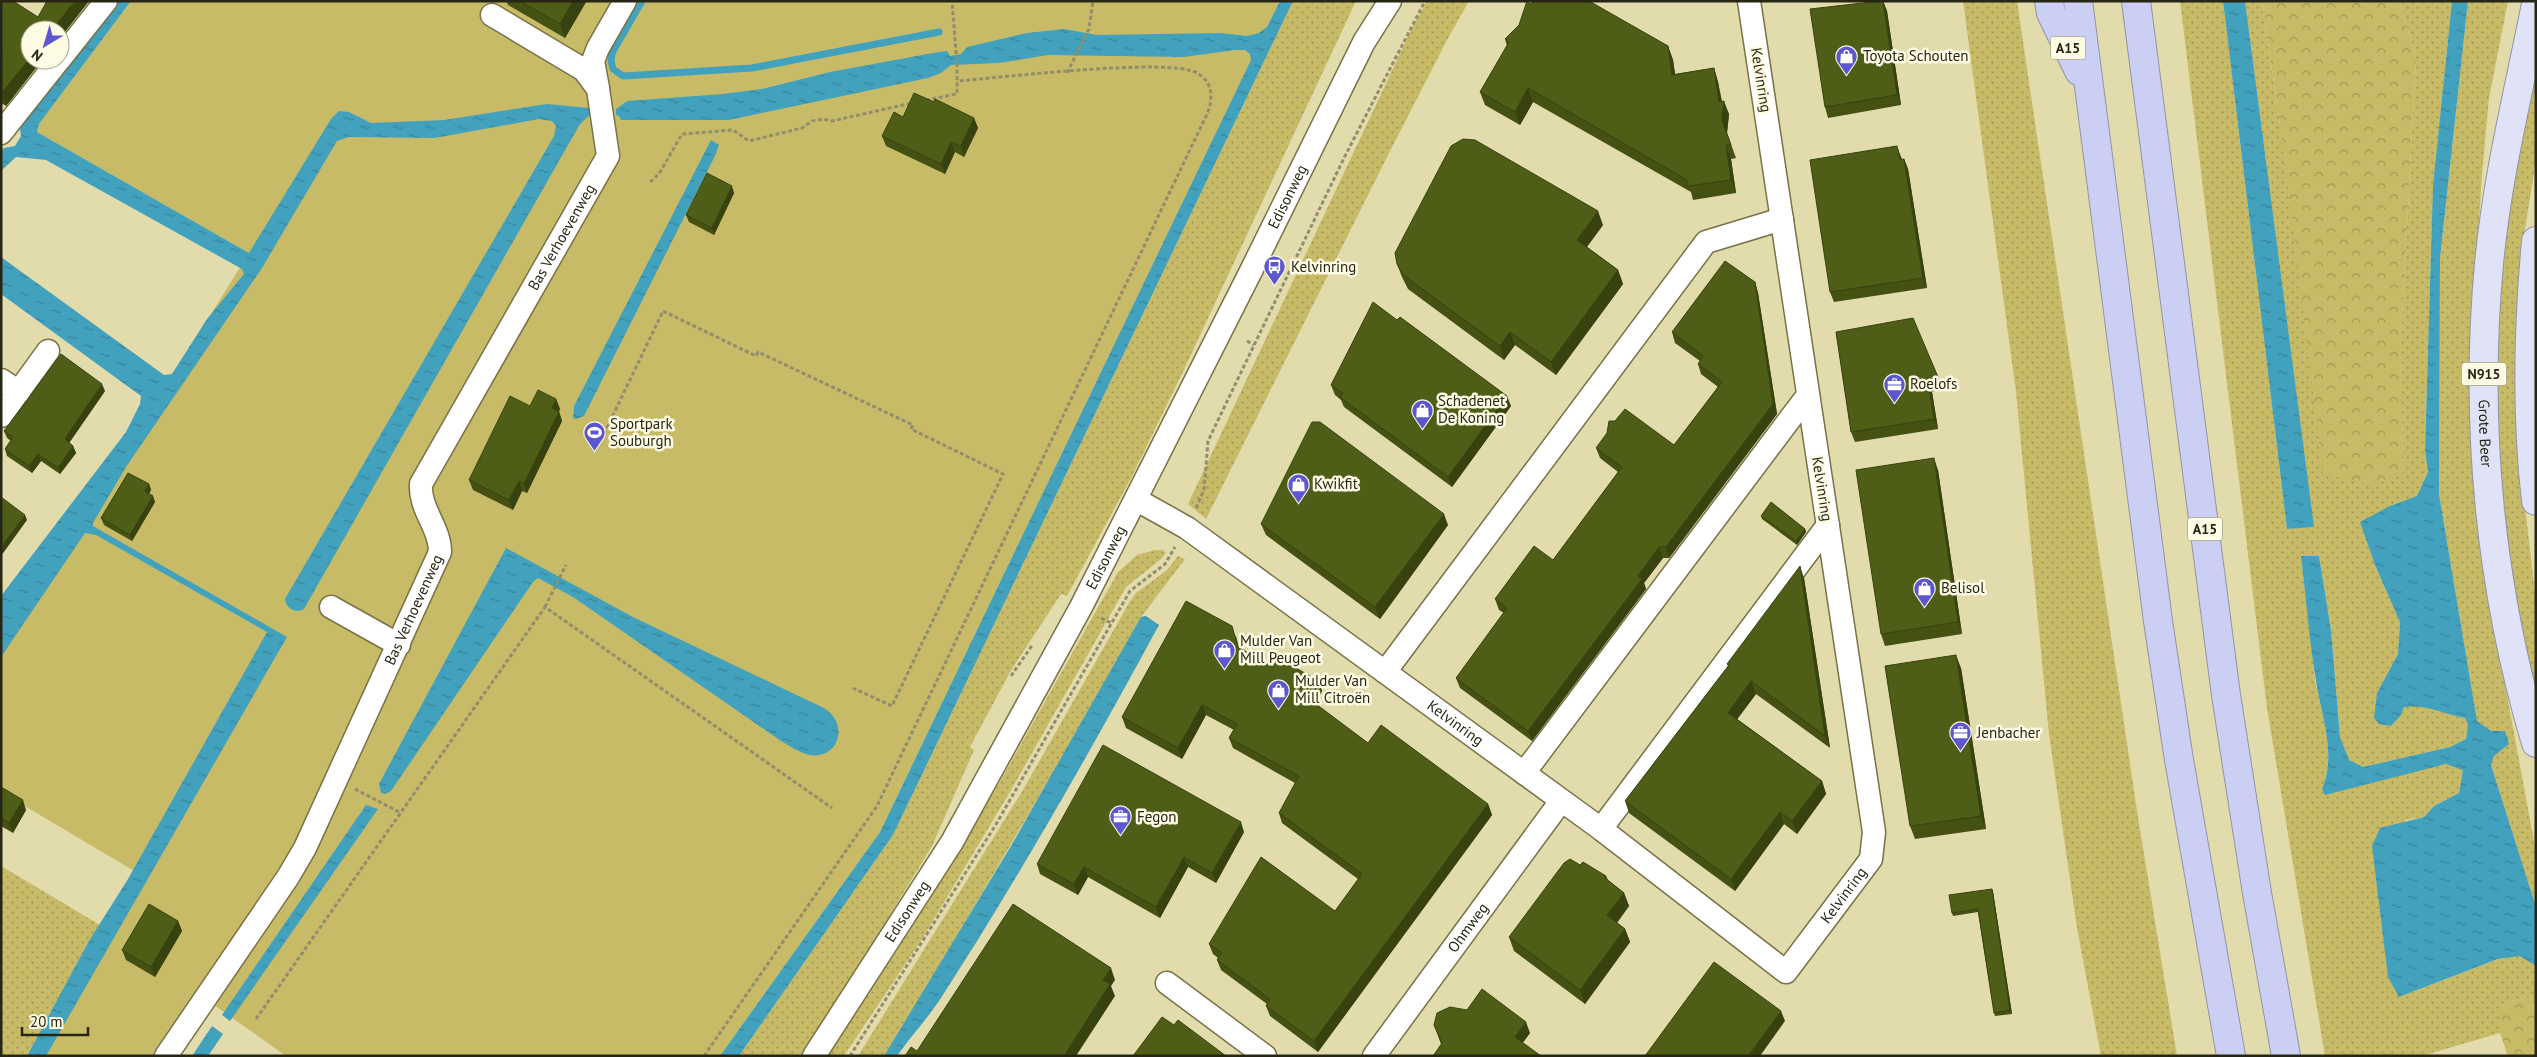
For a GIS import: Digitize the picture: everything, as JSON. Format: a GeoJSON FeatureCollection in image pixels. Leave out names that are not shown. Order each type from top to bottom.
{"type":"FeatureCollection","features":[{"type":"Feature","properties":{"kind":"highway","name":"A15"},"geometry":{"type":"LineString","coordinates":[[2049,1],[2051,13],[2090,93]]}},
{"type":"Feature","properties":{"kind":"highway","name":"A15"},"geometry":{"type":"LineString","coordinates":[[2078,1],[2158,621],[2179,760],[2231,1056]]}},
{"type":"Feature","properties":{"kind":"highway","name":"A15"},"geometry":{"type":"LineString","coordinates":[[2136,1],[2226,695],[2257,893],[2286,1056]]}},
{"type":"Feature","properties":{"kind":"main road","name":"Grote Beer"},"geometry":{"type":"LineString","coordinates":[[2536,4],[2498,195],[2489,264],[2484,390],[2486,464],[2493,542],[2520,689],[2536,743]]}},
{"type":"Feature","properties":{"kind":"main road"},"geometry":{"type":"LineString","coordinates":[[2536,241],[2529,342],[2530,451],[2536,501]]}},
{"type":"Feature","properties":{"kind":"street"},"geometry":{"type":"LineString","coordinates":[[70,47],[106,1]]}},
{"type":"Feature","properties":{"kind":"street"},"geometry":{"type":"LineString","coordinates":[[598,89],[593,61],[598,48],[625,1]]}},
{"type":"Feature","properties":{"kind":"street","name":"Edisonweg"},"geometry":{"type":"LineString","coordinates":[[1364,42],[1376,1]]}},
{"type":"Feature","properties":{"kind":"street","name":"Edisonweg"},"geometry":{"type":"LineString","coordinates":[[814,1056],[952,842],[1137,500],[1364,42],[1390,1]]}},
{"type":"Feature","properties":{"kind":"street","name":"Kelvinring"},"geometry":{"type":"LineString","coordinates":[[1137,500],[1187,528],[1601,829],[1786,972],[1871,859],[1874,832],[1749,1]]}},
{"type":"Feature","properties":{"kind":"street"},"geometry":{"type":"LineString","coordinates":[[492,15],[584,70],[598,89]]}},
{"type":"Feature","properties":{"kind":"street"},"geometry":{"type":"LineString","coordinates":[[1,132],[52,70]]}},
{"type":"Feature","properties":{"kind":"street","name":"Bas Verhoevenweg"},"geometry":{"type":"LineString","coordinates":[[166,1056],[288,877],[305,848],[399,645],[440,552],[440,541],[420,498],[421,484],[608,156],[598,89]]}},
{"type":"Feature","properties":{"kind":"street"},"geometry":{"type":"LineString","coordinates":[[1385,672],[1706,242],[1782,218]]}},
{"type":"Feature","properties":{"kind":"street"},"geometry":{"type":"LineString","coordinates":[[1,416],[10,386],[48,351]]}},
{"type":"Feature","properties":{"kind":"street"},"geometry":{"type":"LineString","coordinates":[[1524,773],[1808,394]]}},
{"type":"Feature","properties":{"kind":"street"},"geometry":{"type":"LineString","coordinates":[[1601,829],[1828,525]]}},
{"type":"Feature","properties":{"kind":"street"},"geometry":{"type":"LineString","coordinates":[[330,607],[399,645]]}},
{"type":"Feature","properties":{"kind":"street","name":"Ohmweg"},"geometry":{"type":"LineString","coordinates":[[1374,1056],[1561,801]]}},
{"type":"Feature","properties":{"kind":"street"},"geometry":{"type":"LineString","coordinates":[[1167,983],[1265,1056]]}},
{"type":"Feature","properties":{"kind":"path"},"geometry":{"type":"LineString","coordinates":[[650,182],[659,174],[682,134],[733,130],[749,141],[802,128],[812,121],[822,119],[832,121],[957,94],[957,64],[952,1]]}},
{"type":"Feature","properties":{"kind":"path"},"geometry":{"type":"LineString","coordinates":[[1067,73],[1089,29],[1093,1]]}},
{"type":"Feature","properties":{"kind":"path"},"geometry":{"type":"LineString","coordinates":[[704,1056],[877,806],[1204,122],[1212,101],[1208,82],[1197,72],[1183,68],[1146,67],[957,81]]}},
{"type":"Feature","properties":{"kind":"path"},"geometry":{"type":"LineString","coordinates":[[604,434],[663,311],[756,356],[758,352],[913,425],[911,430],[1003,474],[892,706],[853,688]]}},
{"type":"Feature","properties":{"kind":"path"},"geometry":{"type":"LineString","coordinates":[[1247,341],[1254,345]]}},
{"type":"Feature","properties":{"kind":"path"},"geometry":{"type":"LineString","coordinates":[[256,1019],[545,608],[566,565]]}},
{"type":"Feature","properties":{"kind":"path"},"geometry":{"type":"LineString","coordinates":[[545,608],[832,808]]}},
{"type":"Feature","properties":{"kind":"path"},"geometry":{"type":"LineString","coordinates":[[337,780],[401,813]]}},
{"type":"Feature","properties":{"kind":"green space","name":"Sportpark Souburgh"},"geometry":{"type":"Polygon","coordinates":[[[131,1],[1280,1],[880,832],[720,1056],[286,1056],[214,1005],[179,1056],[36,1056],[141,875],[1,792],[1,651],[249,253],[37,132],[39,124],[131,1]]]}},
{"type":"Feature","properties":{"kind":"green space"},"geometry":{"type":"Polygon","coordinates":[[[1293,1],[1356,1],[1181,376],[1131,478],[1067,596],[1061,594],[1010,672],[970,747],[974,750],[932,846],[846,987],[801,1056],[739,1056],[893,835],[1293,1]]]}},
{"type":"Feature","properties":{"kind":"green space"},"geometry":{"type":"Polygon","coordinates":[[[1427,1],[1469,1],[1386,159],[1206,519],[1188,504],[1414,24],[1427,1]]]}},
{"type":"Feature","properties":{"kind":"green space"},"geometry":{"type":"Polygon","coordinates":[[[1963,1],[2017,1],[2137,811],[2177,1056],[2101,1056],[2077,928],[2049,734],[2016,392],[1963,1]]]}},
{"type":"Feature","properties":{"kind":"green space"},"geometry":{"type":"Polygon","coordinates":[[[2180,1],[2223,1],[2287,529],[2313,527],[2245,1],[2262,1],[2280,125],[2403,473],[2401,338],[2416,57],[2399,1],[2452,1],[2433,185],[2425,450],[2428,472],[2417,496],[2390,506],[2375,565],[2400,621],[2398,654],[2377,693],[2401,715],[2404,707],[2419,705],[2465,718],[2468,725],[2466,739],[2450,747],[2363,767],[2348,760],[2340,737],[2331,630],[2319,556],[2301,556],[2315,679],[2328,748],[2328,762],[2322,789],[2447,764],[2463,769],[2459,793],[2434,806],[2424,817],[2405,820],[2399,997],[2499,959],[2520,955],[2536,966],[2536,1014],[2530,995],[2500,1006],[2500,1033],[2422,1056],[2325,1056],[2267,708],[2180,1]]]}},
{"type":"Feature","properties":{"kind":"green space"},"geometry":{"type":"Polygon","coordinates":[[[2262,1],[2399,1],[2416,57],[2401,338],[2403,473],[2372,485],[2323,473],[2280,125],[2262,1]]]}},
{"type":"Feature","properties":{"kind":"green space"},"geometry":{"type":"Polygon","coordinates":[[[2468,1],[2508,1],[2489,98],[2482,173],[2476,270],[2476,495],[2482,560],[2536,852],[2536,907],[2491,765],[2494,756],[2491,731],[2477,722],[2439,494],[2440,258],[2468,1]]]}},
{"type":"Feature","properties":{"kind":"green space"},"geometry":{"type":"Polygon","coordinates":[[[2536,54],[2536,161],[2521,254],[2516,428],[2536,602],[2536,697],[2512,590],[2496,452],[2495,360],[2501,260],[2536,54]]]}},
{"type":"Feature","properties":{"kind":"green space"},"geometry":{"type":"Polygon","coordinates":[[[1162,550],[1166,553],[1126,587],[1010,792],[920,942],[844,1056],[828,1056],[899,947],[998,785],[1118,572],[1137,555],[1162,550]]]}},
{"type":"Feature","properties":{"kind":"green space"},"geometry":{"type":"Polygon","coordinates":[[[1178,556],[1185,559],[1141,617],[1090,710],[899,1034],[884,1056],[858,1056],[1023,790],[1129,603],[1136,593],[1167,570],[1178,556]]]}},
{"type":"Feature","properties":{"kind":"green space"},"geometry":{"type":"Polygon","coordinates":[[[1,866],[100,925],[27,1056],[1,1056],[1,866]]]}},
{"type":"Feature","properties":{"kind":"green space"},"geometry":{"type":"Polygon","coordinates":[[[2530,995],[2536,1014],[2536,1056],[2508,1056],[2500,1033],[2500,1006],[2530,995]]]}},
{"type":"Feature","properties":{"kind":"water"},"geometry":{"type":"Polygon","coordinates":[[[119,1],[131,1],[39,124],[37,132],[249,253],[331,119],[339,111],[349,112],[371,123],[444,120],[547,104],[590,108],[590,115],[580,124],[304,609],[297,611],[292,609],[287,605],[285,599],[554,136],[556,126],[552,121],[539,119],[435,138],[349,137],[337,141],[262,268],[126,467],[93,526],[287,637],[46,1056],[27,1056],[89,941],[128,879],[267,632],[96,535],[85,533],[1,657],[1,596],[126,432],[140,404],[141,396],[1,294],[1,257],[164,375],[172,374],[207,319],[244,274],[242,269],[46,160],[16,157],[1,171],[1,151],[4,148],[15,146],[21,136],[20,128],[65,70],[70,70],[70,64],[119,1]]]}},
{"type":"Feature","properties":{"kind":"water"},"geometry":{"type":"Polygon","coordinates":[[[1280,1],[1293,1],[893,835],[739,1056],[720,1056],[880,832],[1251,60],[1250,54],[1245,50],[1184,57],[1048,55],[999,63],[951,65],[941,73],[928,78],[729,120],[621,120],[616,115],[616,109],[627,101],[723,94],[762,89],[830,72],[933,53],[947,51],[950,56],[961,54],[967,47],[1027,33],[1064,29],[1097,35],[1221,33],[1247,36],[1259,33],[1267,27],[1280,1]]]}},
{"type":"Feature","properties":{"kind":"water"},"geometry":{"type":"Polygon","coordinates":[[[2223,1],[2245,1],[2314,527],[2287,529],[2223,1]]]}},
{"type":"Feature","properties":{"kind":"water"},"geometry":{"type":"Polygon","coordinates":[[[2452,1],[2468,1],[2440,258],[2439,494],[2477,721],[2491,731],[2505,731],[2509,744],[2494,756],[2491,765],[2536,907],[2536,966],[2520,956],[2498,959],[2399,997],[2388,977],[2372,846],[2380,828],[2424,817],[2434,806],[2459,793],[2463,770],[2446,764],[2325,795],[2322,789],[2326,776],[2328,749],[2309,634],[2301,556],[2319,556],[2331,630],[2340,737],[2349,760],[2363,767],[2450,747],[2466,739],[2468,725],[2465,718],[2428,708],[2404,707],[2401,715],[2391,726],[2379,724],[2374,718],[2377,693],[2398,654],[2400,622],[2375,565],[2360,522],[2390,506],[2417,496],[2428,472],[2425,450],[2433,185],[2452,1]]]}},
{"type":"Feature","properties":{"kind":"water"},"geometry":{"type":"Polygon","coordinates":[[[711,140],[719,145],[715,156],[584,416],[576,419],[573,418],[574,406],[711,140]]]}},
{"type":"Feature","properties":{"kind":"water"},"geometry":{"type":"Polygon","coordinates":[[[506,548],[633,617],[824,708],[837,723],[839,732],[833,747],[819,755],[810,755],[791,747],[573,597],[538,578],[533,582],[391,791],[385,794],[381,793],[379,784],[506,548]]]}},
{"type":"Feature","properties":{"kind":"water"},"geometry":{"type":"Polygon","coordinates":[[[1146,616],[1159,625],[1026,860],[936,1005],[897,1056],[884,1056],[1011,846],[1141,617],[1146,616]]]}},
{"type":"Feature","properties":{"kind":"water"},"geometry":{"type":"Polygon","coordinates":[[[366,805],[378,809],[230,1021],[222,1015],[366,805]]]}},
{"type":"Feature","properties":{"kind":"water"},"geometry":{"type":"Polygon","coordinates":[[[212,1026],[223,1034],[208,1056],[192,1056],[212,1026]]]}},
{"type":"Feature","properties":{"kind":"building"},"geometry":{"type":"Polygon","coordinates":[[[1,1],[13,1],[38,17],[47,1],[75,1],[60,20],[20,20],[20,70],[2,93],[1,1]]]}},
{"type":"Feature","properties":{"kind":"building"},"geometry":{"type":"Polygon","coordinates":[[[520,1],[573,1],[560,24],[520,1]]]}},
{"type":"Feature","properties":{"kind":"building"},"geometry":{"type":"Polygon","coordinates":[[[1527,1],[1531,4],[1533,1],[1589,1],[1668,46],[1672,75],[1714,68],[1719,102],[1724,101],[1722,120],[1731,145],[1726,145],[1731,180],[1688,186],[1687,180],[1528,88],[1515,112],[1480,92],[1509,42],[1505,39],[1519,25],[1527,1]]]}},
{"type":"Feature","properties":{"kind":"building"},"geometry":{"type":"Polygon","coordinates":[[[1883,1],[1897,95],[1825,107],[1810,9],[1883,1]]]}},
{"type":"Feature","properties":{"kind":"building"},"geometry":{"type":"Polygon","coordinates":[[[914,93],[934,102],[935,99],[974,118],[961,146],[951,142],[941,164],[882,136],[894,112],[903,117],[914,93]]]}},
{"type":"Feature","properties":{"kind":"building"},"geometry":{"type":"Polygon","coordinates":[[[1463,139],[1475,140],[1598,211],[1577,240],[1618,270],[1551,362],[1510,332],[1500,346],[1403,275],[1397,264],[1395,253],[1451,146],[1463,139]]]}},
{"type":"Feature","properties":{"kind":"building"},"geometry":{"type":"Polygon","coordinates":[[[1897,146],[1900,160],[1904,159],[1923,278],[1830,292],[1810,160],[1897,146]]]}},
{"type":"Feature","properties":{"kind":"building"},"geometry":{"type":"Polygon","coordinates":[[[707,173],[732,186],[712,228],[686,215],[707,173]]]}},
{"type":"Feature","properties":{"kind":"building"},"geometry":{"type":"Polygon","coordinates":[[[1725,261],[1755,282],[1773,404],[1666,547],[1659,547],[1638,576],[1642,579],[1528,731],[1456,678],[1507,608],[1495,599],[1534,546],[1553,560],[1622,467],[1596,448],[1607,433],[1609,421],[1615,421],[1625,409],[1674,445],[1722,382],[1698,364],[1703,356],[1672,332],[1725,261]]]}},
{"type":"Feature","properties":{"kind":"building"},"geometry":{"type":"Polygon","coordinates":[[[1373,302],[1397,320],[1400,317],[1507,396],[1448,477],[1340,397],[1343,393],[1331,385],[1373,302]]]}},
{"type":"Feature","properties":{"kind":"building"},"geometry":{"type":"Polygon","coordinates":[[[1913,318],[1938,377],[1928,382],[1934,419],[1851,432],[1836,332],[1913,318]]]}},
{"type":"Feature","properties":{"kind":"building"},"geometry":{"type":"Polygon","coordinates":[[[61,354],[102,384],[65,439],[73,446],[58,468],[38,454],[29,466],[5,449],[13,437],[4,431],[61,354]]]}},
{"type":"Feature","properties":{"kind":"building"},"geometry":{"type":"Polygon","coordinates":[[[538,390],[556,399],[552,408],[559,412],[524,484],[519,481],[509,500],[469,480],[510,396],[530,406],[538,390]]]}},
{"type":"Feature","properties":{"kind":"building"},"geometry":{"type":"Polygon","coordinates":[[[1312,422],[1320,422],[1444,514],[1375,607],[1261,524],[1312,422]]]}},
{"type":"Feature","properties":{"kind":"building"},"geometry":{"type":"Polygon","coordinates":[[[1934,458],[1958,622],[1881,634],[1856,470],[1934,458]]]}},
{"type":"Feature","properties":{"kind":"building"},"geometry":{"type":"Polygon","coordinates":[[[128,473],[149,484],[145,491],[153,496],[130,535],[101,518],[128,473]]]}},
{"type":"Feature","properties":{"kind":"building"},"geometry":{"type":"Polygon","coordinates":[[[1,497],[25,515],[1,547],[1,497]]]}},
{"type":"Feature","properties":{"kind":"building"},"geometry":{"type":"Polygon","coordinates":[[[1771,502],[1805,529],[1796,541],[1761,516],[1771,502]]]}},
{"type":"Feature","properties":{"kind":"building"},"geometry":{"type":"Polygon","coordinates":[[[1800,566],[1825,736],[1751,681],[1728,713],[1822,781],[1792,821],[1780,812],[1731,879],[1625,801],[1729,665],[1727,664],[1800,566]]]}},
{"type":"Feature","properties":{"kind":"building"},"geometry":{"type":"Polygon","coordinates":[[[1186,601],[1232,626],[1238,647],[1273,667],[1278,658],[1319,681],[1308,698],[1368,743],[1381,725],[1488,804],[1314,1041],[1266,1006],[1270,999],[1217,960],[1222,953],[1209,944],[1261,857],[1335,911],[1362,874],[1279,813],[1299,776],[1229,738],[1237,724],[1202,705],[1178,748],[1122,717],[1186,601]]]}},
{"type":"Feature","properties":{"kind":"building"},"geometry":{"type":"Polygon","coordinates":[[[1956,655],[1981,816],[1910,826],[1885,666],[1956,655]]]}},
{"type":"Feature","properties":{"kind":"building"},"geometry":{"type":"Polygon","coordinates":[[[1103,745],[1241,822],[1212,873],[1184,857],[1156,907],[1084,867],[1074,884],[1037,864],[1103,745]]]}},
{"type":"Feature","properties":{"kind":"building"},"geometry":{"type":"Polygon","coordinates":[[[1,787],[23,800],[9,823],[1,818],[1,787]]]}},
{"type":"Feature","properties":{"kind":"building"},"geometry":{"type":"Polygon","coordinates":[[[1570,859],[1580,865],[1583,862],[1606,876],[1605,878],[1624,893],[1607,915],[1625,929],[1580,990],[1509,937],[1564,863],[1570,859]]]}},
{"type":"Feature","properties":{"kind":"building"},"geometry":{"type":"Polygon","coordinates":[[[1992,889],[2010,1010],[1994,1013],[1978,909],[1952,913],[1949,895],[1992,889]]]}},
{"type":"Feature","properties":{"kind":"building"},"geometry":{"type":"Polygon","coordinates":[[[149,904],[178,921],[151,967],[122,950],[149,904]]]}},
{"type":"Feature","properties":{"kind":"building"},"geometry":{"type":"Polygon","coordinates":[[[1013,904],[1111,968],[1103,980],[1110,984],[1064,1056],[905,1056],[911,1047],[917,1051],[1013,904]]]}},
{"type":"Feature","properties":{"kind":"building"},"geometry":{"type":"Polygon","coordinates":[[[1714,962],[1781,1011],[1748,1056],[1645,1056],[1714,962]]]}},
{"type":"Feature","properties":{"kind":"building"},"geometry":{"type":"Polygon","coordinates":[[[1482,989],[1526,1022],[1515,1037],[1541,1056],[1433,1056],[1442,1043],[1434,1025],[1437,1013],[1450,1007],[1467,1010],[1482,989]]]}},
{"type":"Feature","properties":{"kind":"building"},"geometry":{"type":"Polygon","coordinates":[[[1162,1017],[1174,1025],[1178,1020],[1226,1056],[1133,1056],[1162,1017]]]}},
{"type":"Feature","properties":{"kind":"waterway"},"geometry":{"type":"LineString","coordinates":[[642,1],[612,53],[613,69],[623,76],[752,68],[939,32]]}},
{"type":"Feature","properties":{"kind":"place","name":"Toyota Schouten"},"geometry":{"type":"Point","coordinates":[1847,75]}},
{"type":"Feature","properties":{"kind":"place","name":"Kelvinring"},"geometry":{"type":"Point","coordinates":[1275,286]}},
{"type":"Feature","properties":{"kind":"place","name":"Roelofs"},"geometry":{"type":"Point","coordinates":[1894,403]}},
{"type":"Feature","properties":{"kind":"place","name":"Schadenet De Koning"},"geometry":{"type":"Point","coordinates":[1422,429]}},
{"type":"Feature","properties":{"kind":"place","name":"Sportpark Souburgh"},"geometry":{"type":"Point","coordinates":[594,452]}},
{"type":"Feature","properties":{"kind":"place","name":"Kwikfit"},"geometry":{"type":"Point","coordinates":[1298,503]}},
{"type":"Feature","properties":{"kind":"place","name":"Belisol"},"geometry":{"type":"Point","coordinates":[1925,607]}},
{"type":"Feature","properties":{"kind":"place","name":"Mulder Van Mill Peugeot"},"geometry":{"type":"Point","coordinates":[1224,669]}},
{"type":"Feature","properties":{"kind":"place","name":"Mulder Van Mill Citroën"},"geometry":{"type":"Point","coordinates":[1279,709]}},
{"type":"Feature","properties":{"kind":"place","name":"Jenbacher"},"geometry":{"type":"Point","coordinates":[1961,752]}},
{"type":"Feature","properties":{"kind":"place","name":"Fegon"},"geometry":{"type":"Point","coordinates":[1121,836]}}]}
